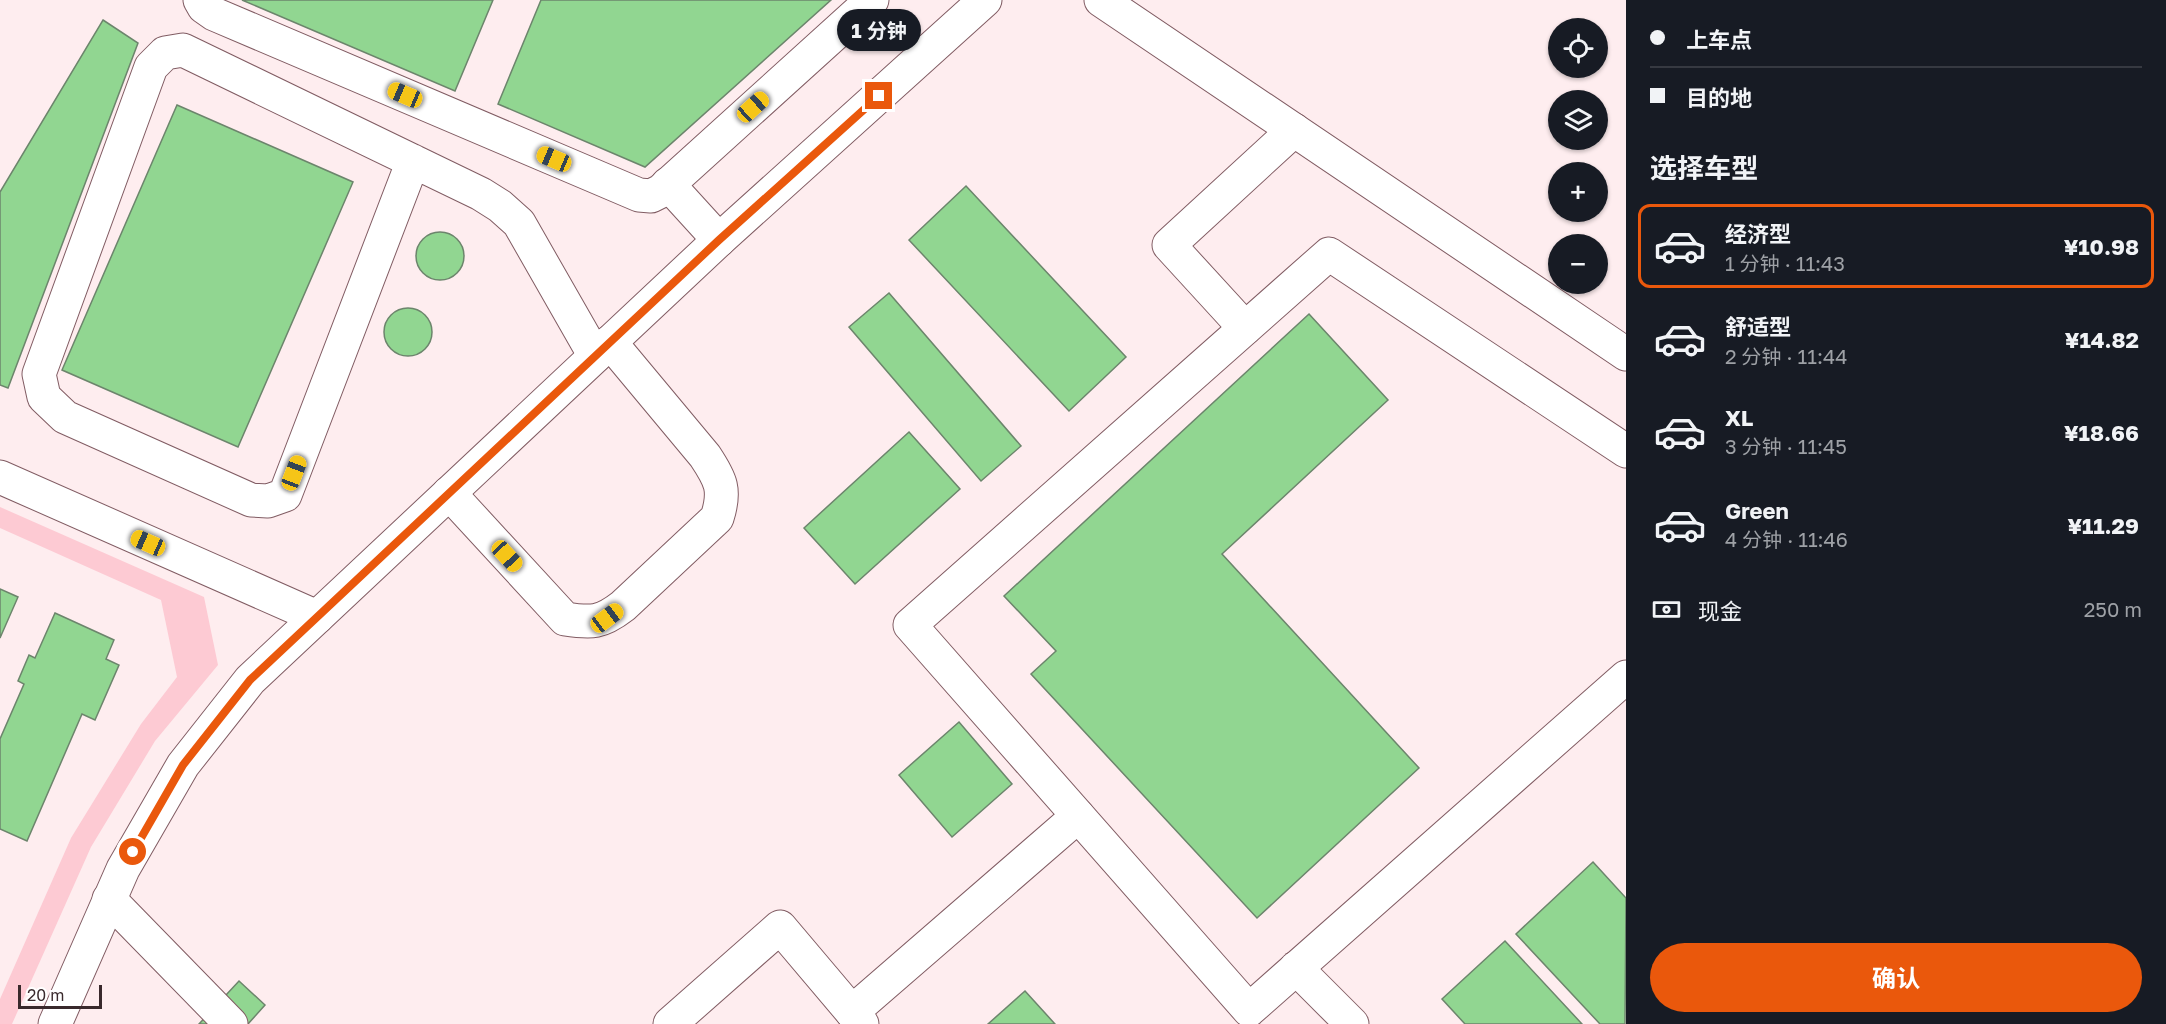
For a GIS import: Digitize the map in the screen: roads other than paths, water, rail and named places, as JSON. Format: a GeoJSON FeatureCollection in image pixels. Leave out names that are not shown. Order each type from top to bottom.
{"type":"FeatureCollection","features":[{"type":"Feature","properties":{"kind":"main road"},"geometry":{"type":"LineString","coordinates":[[200,0],[204,8],[214,14],[639,195],[651,196],[668,184],[872,0]]}},
{"type":"Feature","properties":{"kind":"main road"},"geometry":{"type":"LineString","coordinates":[[54,1024],[123,869],[183,765],[250,680],[719,240],[985,0]]}},
{"type":"Feature","properties":{"kind":"main road"},"geometry":{"type":"LineString","coordinates":[[1101,0],[1626,354]]}},
{"type":"Feature","properties":{"kind":"main road"},"geometry":{"type":"LineString","coordinates":[[413,161],[285,495],[268,501],[250,500],[65,417],[44,397],[39,374],[151,67],[165,53],[183,50],[413,161],[481,194],[500,206],[519,223],[603,349],[705,456],[718,475],[723,500],[717,518],[623,606],[607,618],[586,622],[565,619],[449,493]]}},
{"type":"Feature","properties":{"kind":"main road"},"geometry":{"type":"LineString","coordinates":[[1245,328],[1169,245],[1294,130]]}},
{"type":"Feature","properties":{"kind":"main road"},"geometry":{"type":"LineString","coordinates":[[668,184],[719,240]]}},
{"type":"Feature","properties":{"kind":"main road"},"geometry":{"type":"LineString","coordinates":[[1626,451],[1329,254],[910,625],[1249,1010],[1626,677]]}},
{"type":"Feature","properties":{"kind":"main road"},"geometry":{"type":"LineString","coordinates":[[0,477],[317,617]]}},
{"type":"Feature","properties":{"kind":"main road"},"geometry":{"type":"LineString","coordinates":[[670,1024],[780,927],[857,1018],[1078,816]]}},
{"type":"Feature","properties":{"kind":"main road"},"geometry":{"type":"LineString","coordinates":[[109,900],[231,1024]]}},
{"type":"Feature","properties":{"kind":"main road"},"geometry":{"type":"LineString","coordinates":[[1296,968],[1352,1024]]}}]}
